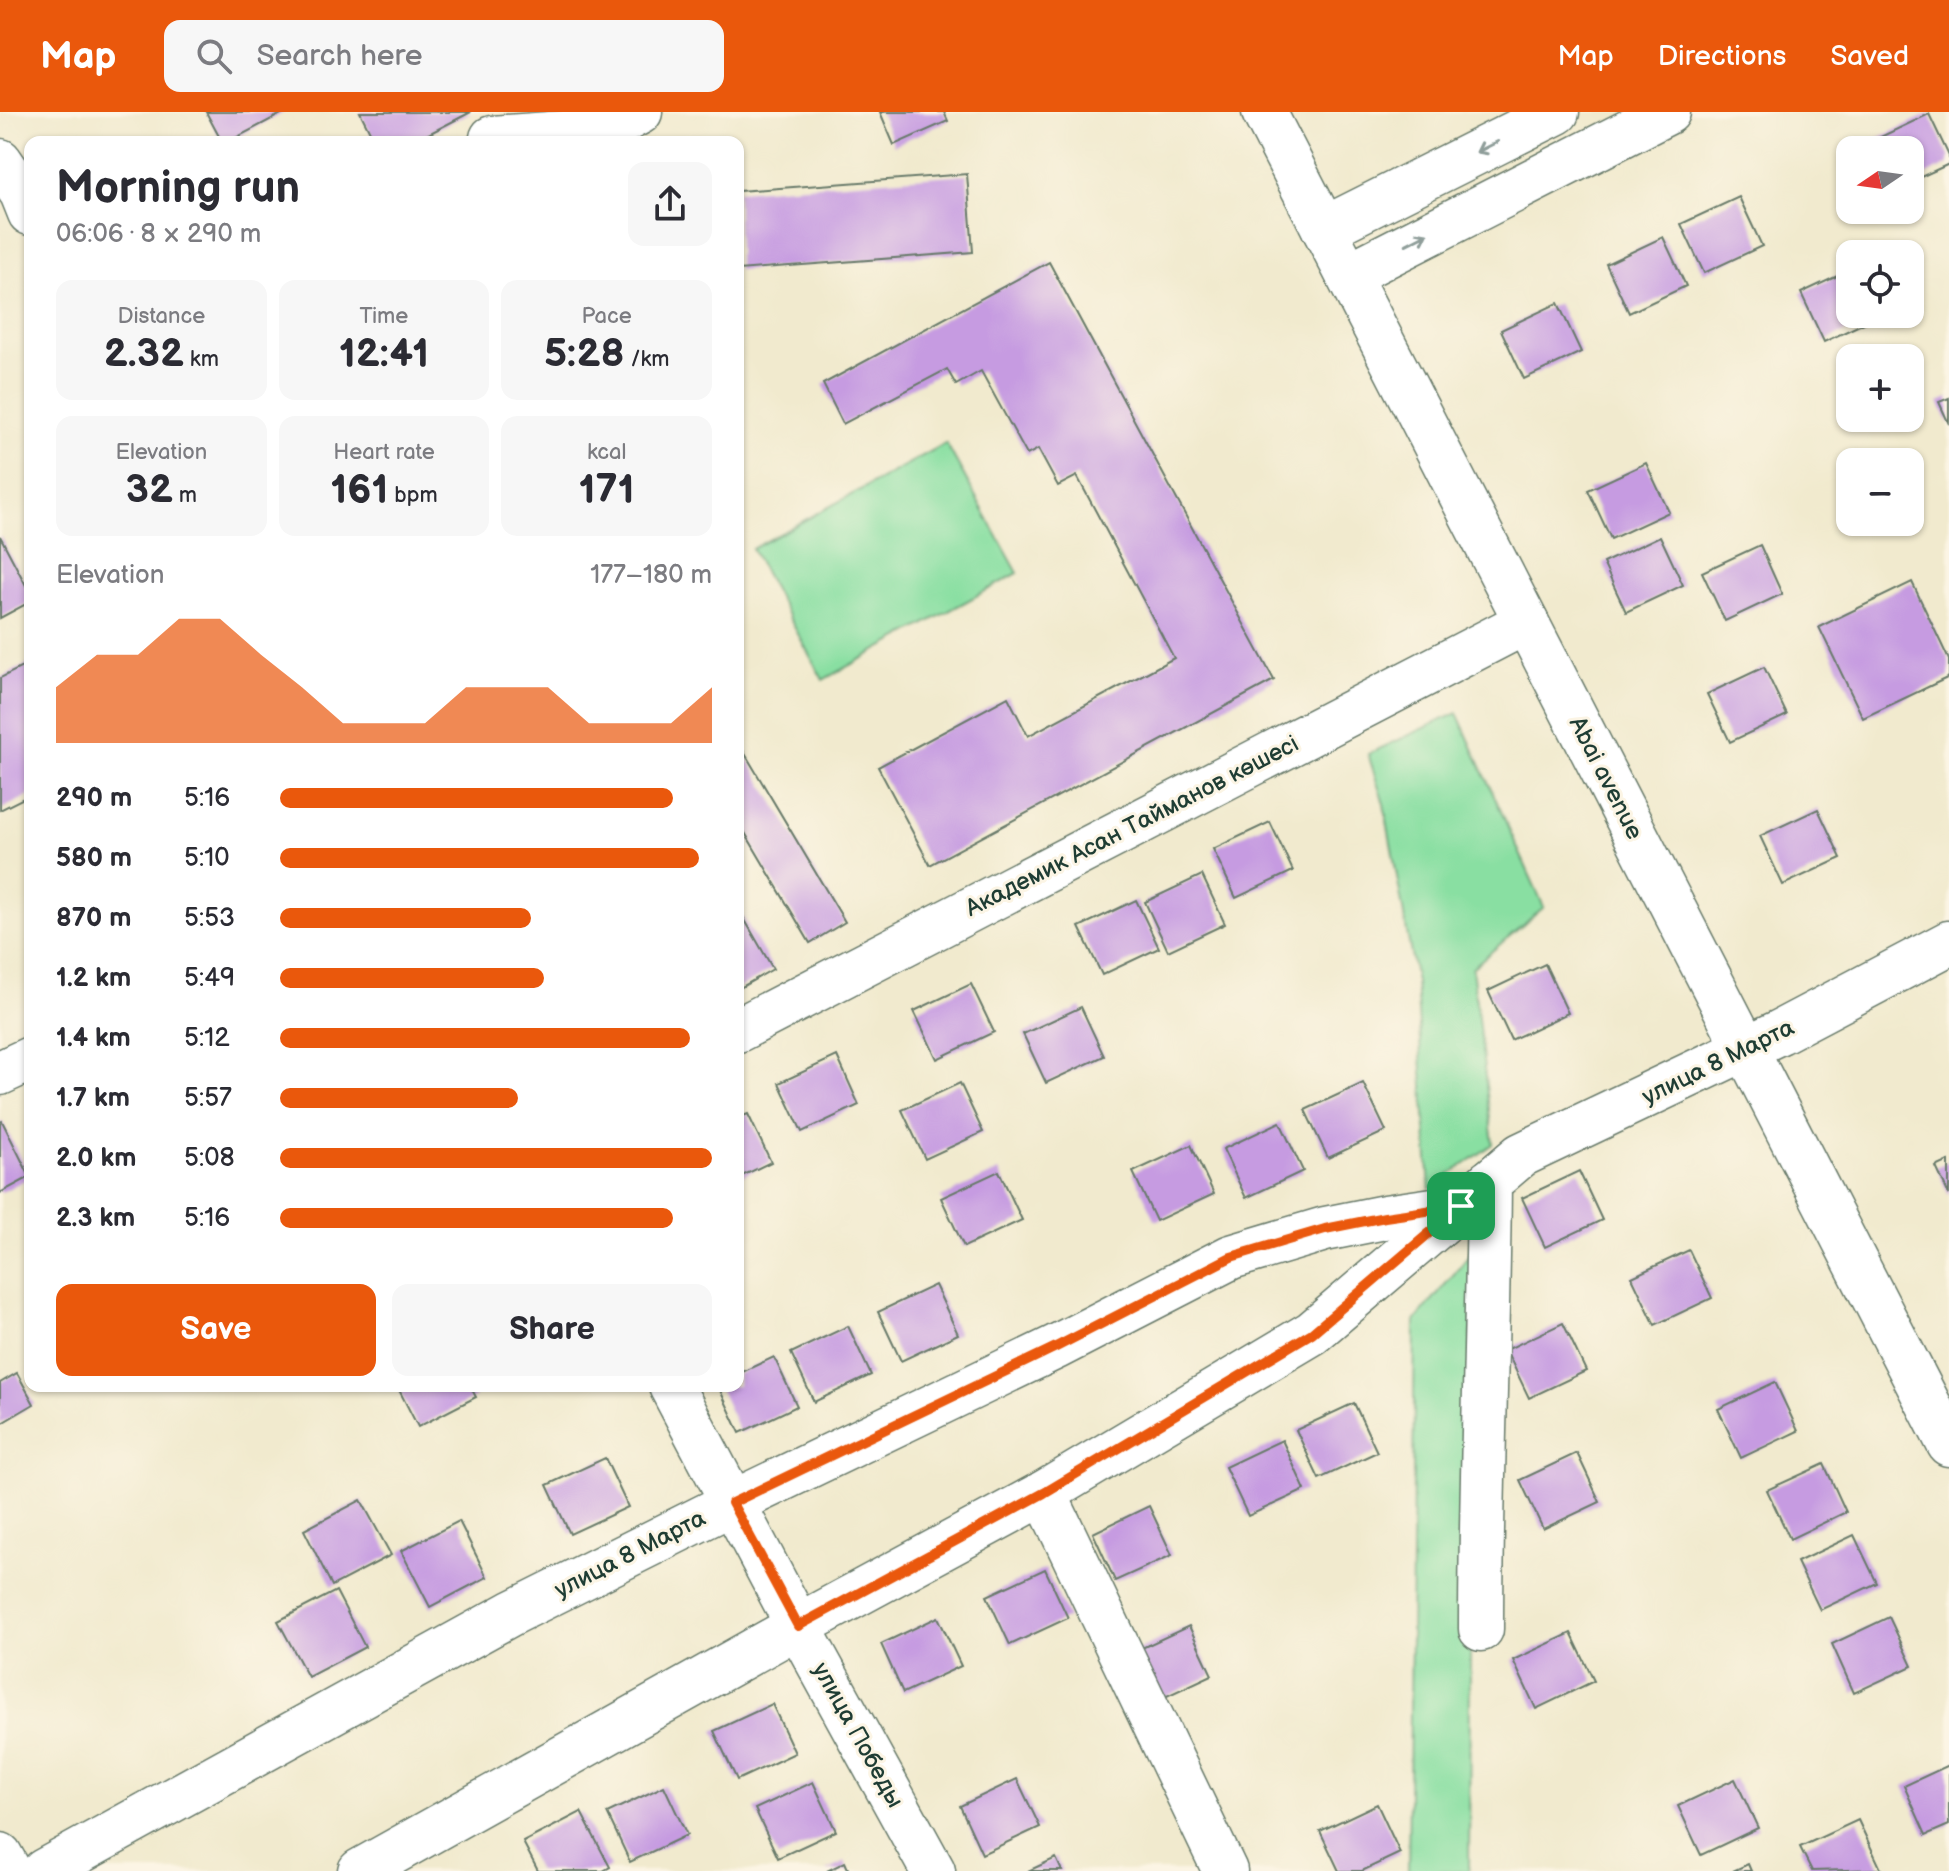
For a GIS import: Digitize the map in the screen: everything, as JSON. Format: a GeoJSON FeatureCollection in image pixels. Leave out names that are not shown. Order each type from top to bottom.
{"type":"FeatureCollection","features":[{"type":"Feature","properties":{"kind":"street"},"geometry":{"type":"LineString","coordinates":[[521,136],[607,130],[640,112]]}},
{"type":"Feature","properties":{"kind":"street","name":"Abai avenue"},"geometry":{"type":"LineString","coordinates":[[1264,112],[1949,1444]]}},
{"type":"Feature","properties":{"kind":"street"},"geometry":{"type":"LineString","coordinates":[[1324,229],[1557,112]]}},
{"type":"Feature","properties":{"kind":"street"},"geometry":{"type":"LineString","coordinates":[[1348,275],[1668,112]]}},
{"type":"Feature","properties":{"kind":"street"},"geometry":{"type":"LineString","coordinates":[[0,161],[24,198]]}},
{"type":"Feature","properties":{"kind":"street","name":"Академик Асан Тайманов көшесі"},"geometry":{"type":"LineString","coordinates":[[744,1027],[1526,622]]}},
{"type":"Feature","properties":{"kind":"street","name":"улица 8 Марта"},"geometry":{"type":"LineString","coordinates":[[360,1871],[798,1626],[1044,1493],[1312,1333],[1521,1155],[1746,1049],[1949,943]]}},
{"type":"Feature","properties":{"kind":"street"},"geometry":{"type":"LineString","coordinates":[[0,1073],[24,1062]]}},
{"type":"Feature","properties":{"kind":"street"},"geometry":{"type":"LineString","coordinates":[[1475,1194],[1487,1402],[1481,1503],[1481,1629]]}},
{"type":"Feature","properties":{"kind":"street","name":"улица 8 Марта"},"geometry":{"type":"LineString","coordinates":[[44,1871],[512,1613],[1056,1347],[1231,1257],[1325,1229],[1475,1194]]}},
{"type":"Feature","properties":{"kind":"street","name":"улица Победы"},"geometry":{"type":"LineString","coordinates":[[674,1392],[933,1871]]}},
{"type":"Feature","properties":{"kind":"street"},"geometry":{"type":"LineString","coordinates":[[1044,1493],[1225,1871]]}},
{"type":"Feature","properties":{"kind":"street"},"geometry":{"type":"LineString","coordinates":[[0,1855],[9,1871]]}},
{"type":"Feature","properties":{"kind":"green space"},"geometry":{"type":"Polygon","coordinates":[[[946,443],[1018,573],[823,680],[752,549],[946,443]]]}},
{"type":"Feature","properties":{"kind":"green space"},"geometry":{"type":"Polygon","coordinates":[[[1457,713],[1544,907],[1472,968],[1493,1144],[1430,1189],[1416,982],[1384,804],[1368,754],[1457,713]]]}},
{"type":"Feature","properties":{"kind":"green space"},"geometry":{"type":"Polygon","coordinates":[[[1472,1252],[1469,1871],[1408,1871],[1415,1321],[1472,1252]]]}},
{"type":"Feature","properties":{"kind":"building"},"geometry":{"type":"Polygon","coordinates":[[[206,112],[285,112],[239,136],[219,136],[206,112]]]}},
{"type":"Feature","properties":{"kind":"building"},"geometry":{"type":"Polygon","coordinates":[[[360,112],[471,112],[425,136],[372,136],[360,112]]]}},
{"type":"Feature","properties":{"kind":"building"},"geometry":{"type":"Polygon","coordinates":[[[880,112],[944,112],[948,121],[894,145],[880,112]]]}},
{"type":"Feature","properties":{"kind":"building"},"geometry":{"type":"Polygon","coordinates":[[[1929,114],[1949,156],[1949,164],[1924,176],[1924,136],[1883,136],[1929,114]]]}},
{"type":"Feature","properties":{"kind":"building"},"geometry":{"type":"Polygon","coordinates":[[[967,174],[973,252],[744,270],[744,191],[967,174]]]}},
{"type":"Feature","properties":{"kind":"building"},"geometry":{"type":"Polygon","coordinates":[[[1739,197],[1762,246],[1704,273],[1681,224],[1739,197]]]}},
{"type":"Feature","properties":{"kind":"building"},"geometry":{"type":"Polygon","coordinates":[[[1663,237],[1686,286],[1629,313],[1606,264],[1663,237]]]}},
{"type":"Feature","properties":{"kind":"building"},"geometry":{"type":"Polygon","coordinates":[[[1049,262],[1274,680],[930,865],[878,767],[1008,697],[1028,736],[1174,658],[1077,476],[1058,486],[1038,449],[1027,455],[981,371],[956,385],[947,369],[843,424],[823,384],[1049,262]]]}},
{"type":"Feature","properties":{"kind":"building"},"geometry":{"type":"Polygon","coordinates":[[[1836,277],[1836,328],[1854,328],[1824,342],[1801,293],[1836,277]]]}},
{"type":"Feature","properties":{"kind":"building"},"geometry":{"type":"Polygon","coordinates":[[[1558,303],[1581,352],[1524,379],[1501,330],[1558,303]]]}},
{"type":"Feature","properties":{"kind":"building"},"geometry":{"type":"Polygon","coordinates":[[[1949,398],[1949,424],[1939,402],[1949,398]]]}},
{"type":"Feature","properties":{"kind":"building"},"geometry":{"type":"Polygon","coordinates":[[[1646,463],[1669,512],[1611,539],[1588,490],[1646,463]]]}},
{"type":"Feature","properties":{"kind":"building"},"geometry":{"type":"Polygon","coordinates":[[[0,536],[24,582],[24,605],[0,618],[0,536]]]}},
{"type":"Feature","properties":{"kind":"building"},"geometry":{"type":"Polygon","coordinates":[[[1660,536],[1683,585],[1626,612],[1603,563],[1660,536]]]}},
{"type":"Feature","properties":{"kind":"building"},"geometry":{"type":"Polygon","coordinates":[[[1760,545],[1782,594],[1725,621],[1702,572],[1760,545]]]}},
{"type":"Feature","properties":{"kind":"building"},"geometry":{"type":"Polygon","coordinates":[[[1912,582],[1949,660],[1949,677],[1863,718],[1819,627],[1912,582]]]}},
{"type":"Feature","properties":{"kind":"building"},"geometry":{"type":"Polygon","coordinates":[[[24,666],[24,798],[0,810],[0,678],[24,666]]]}},
{"type":"Feature","properties":{"kind":"building"},"geometry":{"type":"Polygon","coordinates":[[[1764,667],[1787,715],[1730,742],[1707,694],[1764,667]]]}},
{"type":"Feature","properties":{"kind":"building"},"geometry":{"type":"Polygon","coordinates":[[[744,752],[845,922],[810,943],[744,831],[744,752]]]}},
{"type":"Feature","properties":{"kind":"building"},"geometry":{"type":"Polygon","coordinates":[[[1818,809],[1841,858],[1783,885],[1760,836],[1818,809]]]}},
{"type":"Feature","properties":{"kind":"building"},"geometry":{"type":"Polygon","coordinates":[[[1270,822],[1293,871],[1236,898],[1213,849],[1270,822]]]}},
{"type":"Feature","properties":{"kind":"building"},"geometry":{"type":"Polygon","coordinates":[[[1202,875],[1225,924],[1168,951],[1145,902],[1202,875]]]}},
{"type":"Feature","properties":{"kind":"building"},"geometry":{"type":"Polygon","coordinates":[[[1136,900],[1159,948],[1102,975],[1079,927],[1136,900]]]}},
{"type":"Feature","properties":{"kind":"building"},"geometry":{"type":"Polygon","coordinates":[[[744,918],[773,969],[744,986],[744,918]]]}},
{"type":"Feature","properties":{"kind":"building"},"geometry":{"type":"Polygon","coordinates":[[[1545,964],[1568,1013],[1511,1040],[1488,991],[1545,964]]]}},
{"type":"Feature","properties":{"kind":"building"},"geometry":{"type":"Polygon","coordinates":[[[971,984],[994,1032],[937,1059],[914,1011],[971,984]]]}},
{"type":"Feature","properties":{"kind":"building"},"geometry":{"type":"Polygon","coordinates":[[[1081,1007],[1104,1056],[1046,1083],[1023,1034],[1081,1007]]]}},
{"type":"Feature","properties":{"kind":"building"},"geometry":{"type":"Polygon","coordinates":[[[837,1056],[859,1105],[802,1132],[779,1083],[837,1056]]]}},
{"type":"Feature","properties":{"kind":"building"},"geometry":{"type":"Polygon","coordinates":[[[960,1083],[983,1132],[925,1159],[902,1110],[960,1083]]]}},
{"type":"Feature","properties":{"kind":"building"},"geometry":{"type":"Polygon","coordinates":[[[1363,1083],[1386,1131],[1328,1158],[1305,1110],[1363,1083]]]}},
{"type":"Feature","properties":{"kind":"building"},"geometry":{"type":"Polygon","coordinates":[[[748,1114],[771,1162],[744,1175],[744,1116],[748,1114]]]}},
{"type":"Feature","properties":{"kind":"building"},"geometry":{"type":"Polygon","coordinates":[[[0,1122],[24,1165],[24,1180],[0,1193],[0,1122]]]}},
{"type":"Feature","properties":{"kind":"building"},"geometry":{"type":"Polygon","coordinates":[[[1280,1122],[1303,1171],[1246,1198],[1223,1149],[1280,1122]]]}},
{"type":"Feature","properties":{"kind":"building"},"geometry":{"type":"Polygon","coordinates":[[[1191,1145],[1214,1194],[1156,1221],[1133,1172],[1191,1145]]]}},
{"type":"Feature","properties":{"kind":"building"},"geometry":{"type":"Polygon","coordinates":[[[1949,1161],[1949,1195],[1936,1167],[1949,1161]]]}},
{"type":"Feature","properties":{"kind":"building"},"geometry":{"type":"Polygon","coordinates":[[[999,1171],[1022,1220],[964,1247],[941,1198],[999,1171]]]}},
{"type":"Feature","properties":{"kind":"building"},"geometry":{"type":"Polygon","coordinates":[[[1579,1171],[1602,1220],[1545,1247],[1522,1198],[1579,1171]]]}},
{"type":"Feature","properties":{"kind":"building"},"geometry":{"type":"Polygon","coordinates":[[[1689,1250],[1712,1298],[1655,1325],[1632,1277],[1689,1250]]]}},
{"type":"Feature","properties":{"kind":"building"},"geometry":{"type":"Polygon","coordinates":[[[935,1285],[958,1334],[901,1361],[878,1312],[935,1285]]]}},
{"type":"Feature","properties":{"kind":"building"},"geometry":{"type":"Polygon","coordinates":[[[1563,1323],[1586,1371],[1529,1398],[1506,1350],[1563,1323]]]}},
{"type":"Feature","properties":{"kind":"building"},"geometry":{"type":"Polygon","coordinates":[[[848,1326],[871,1375],[814,1402],[791,1353],[848,1326]]]}},
{"type":"Feature","properties":{"kind":"building"},"geometry":{"type":"Polygon","coordinates":[[[774,1357],[797,1406],[740,1433],[721,1392],[744,1392],[744,1371],[774,1357]]]}},
{"type":"Feature","properties":{"kind":"building"},"geometry":{"type":"Polygon","coordinates":[[[17,1373],[24,1392],[27,1392],[34,1404],[0,1424],[0,1383],[17,1373]]]}},
{"type":"Feature","properties":{"kind":"building"},"geometry":{"type":"Polygon","coordinates":[[[1775,1382],[1798,1431],[1741,1458],[1718,1409],[1775,1382]]]}},
{"type":"Feature","properties":{"kind":"building"},"geometry":{"type":"Polygon","coordinates":[[[400,1392],[473,1392],[476,1397],[418,1427],[400,1392]]]}},
{"type":"Feature","properties":{"kind":"building"},"geometry":{"type":"Polygon","coordinates":[[[1354,1403],[1377,1452],[1319,1479],[1296,1430],[1354,1403]]]}},
{"type":"Feature","properties":{"kind":"building"},"geometry":{"type":"Polygon","coordinates":[[[1282,1440],[1305,1490],[1248,1516],[1225,1467],[1282,1440]]]}},
{"type":"Feature","properties":{"kind":"building"},"geometry":{"type":"Polygon","coordinates":[[[1577,1453],[1600,1502],[1543,1529],[1520,1480],[1577,1453]]]}},
{"type":"Feature","properties":{"kind":"building"},"geometry":{"type":"Polygon","coordinates":[[[605,1458],[628,1507],[570,1534],[547,1485],[605,1458]]]}},
{"type":"Feature","properties":{"kind":"building"},"geometry":{"type":"Polygon","coordinates":[[[1824,1464],[1846,1512],[1790,1539],[1767,1490],[1824,1464]]]}},
{"type":"Feature","properties":{"kind":"building"},"geometry":{"type":"Polygon","coordinates":[[[361,1500],[391,1555],[332,1586],[304,1530],[361,1500]]]}},
{"type":"Feature","properties":{"kind":"building"},"geometry":{"type":"Polygon","coordinates":[[[1149,1506],[1172,1555],[1115,1581],[1093,1533],[1149,1506]]]}},
{"type":"Feature","properties":{"kind":"building"},"geometry":{"type":"Polygon","coordinates":[[[459,1521],[487,1577],[430,1607],[401,1551],[459,1521]]]}},
{"type":"Feature","properties":{"kind":"building"},"geometry":{"type":"Polygon","coordinates":[[[1854,1535],[1877,1583],[1820,1610],[1797,1562],[1854,1535]]]}},
{"type":"Feature","properties":{"kind":"building"},"geometry":{"type":"Polygon","coordinates":[[[1045,1569],[1068,1618],[1010,1645],[987,1596],[1045,1569]]]}},
{"type":"Feature","properties":{"kind":"building"},"geometry":{"type":"Polygon","coordinates":[[[336,1591],[365,1647],[308,1677],[278,1621],[336,1591]]]}},
{"type":"Feature","properties":{"kind":"building"},"geometry":{"type":"Polygon","coordinates":[[[938,1617],[961,1666],[903,1693],[881,1644],[938,1617]]]}},
{"type":"Feature","properties":{"kind":"building"},"geometry":{"type":"Polygon","coordinates":[[[1889,1617],[1912,1666],[1854,1693],[1832,1644],[1889,1617]]]}},
{"type":"Feature","properties":{"kind":"building"},"geometry":{"type":"Polygon","coordinates":[[[1189,1626],[1212,1675],[1154,1702],[1131,1653],[1189,1626]]]}},
{"type":"Feature","properties":{"kind":"building"},"geometry":{"type":"Polygon","coordinates":[[[1571,1633],[1594,1681],[1536,1709],[1513,1660],[1571,1633]]]}},
{"type":"Feature","properties":{"kind":"building"},"geometry":{"type":"Polygon","coordinates":[[[772,1704],[795,1753],[737,1780],[714,1731],[772,1704]]]}},
{"type":"Feature","properties":{"kind":"building"},"geometry":{"type":"Polygon","coordinates":[[[1949,1765],[1949,1825],[1926,1835],[1904,1786],[1949,1765]]]}},
{"type":"Feature","properties":{"kind":"building"},"geometry":{"type":"Polygon","coordinates":[[[1017,1779],[1040,1827],[982,1854],[960,1806],[1017,1779]]]}},
{"type":"Feature","properties":{"kind":"building"},"geometry":{"type":"Polygon","coordinates":[[[1735,1779],[1758,1828],[1701,1855],[1678,1806],[1735,1779]]]}},
{"type":"Feature","properties":{"kind":"building"},"geometry":{"type":"Polygon","coordinates":[[[813,1782],[836,1831],[778,1858],[755,1809],[813,1782]]]}},
{"type":"Feature","properties":{"kind":"building"},"geometry":{"type":"Polygon","coordinates":[[[664,1786],[687,1835],[630,1862],[607,1813],[664,1786]]]}},
{"type":"Feature","properties":{"kind":"building"},"geometry":{"type":"Polygon","coordinates":[[[1377,1804],[1400,1853],[1362,1871],[1339,1871],[1320,1831],[1377,1804]]]}},
{"type":"Feature","properties":{"kind":"building"},"geometry":{"type":"Polygon","coordinates":[[[581,1812],[610,1867],[603,1871],[538,1871],[523,1842],[581,1812]]]}},
{"type":"Feature","properties":{"kind":"building"},"geometry":{"type":"Polygon","coordinates":[[[1858,1820],[1881,1869],[1812,1871],[1800,1847],[1858,1820]]]}},
{"type":"Feature","properties":{"kind":"building"},"geometry":{"type":"Polygon","coordinates":[[[1056,1858],[1062,1871],[1028,1871],[1056,1858]]]}},
{"type":"Feature","properties":{"kind":"building"},"geometry":{"type":"Polygon","coordinates":[[[845,1862],[849,1871],[827,1871],[845,1862]]]}},
{"type":"Feature","properties":{"kind":"building"},"geometry":{"type":"Polygon","coordinates":[[[1748,1864],[1751,1871],[1733,1871],[1748,1864]]]}},
{"type":"Feature","properties":{"kind":"route"},"geometry":{"type":"LineString","coordinates":[[1461,1206],[1312,1333],[1044,1493],[798,1626],[732,1503],[1056,1347],[1231,1257],[1325,1229],[1461,1206]]}}]}
